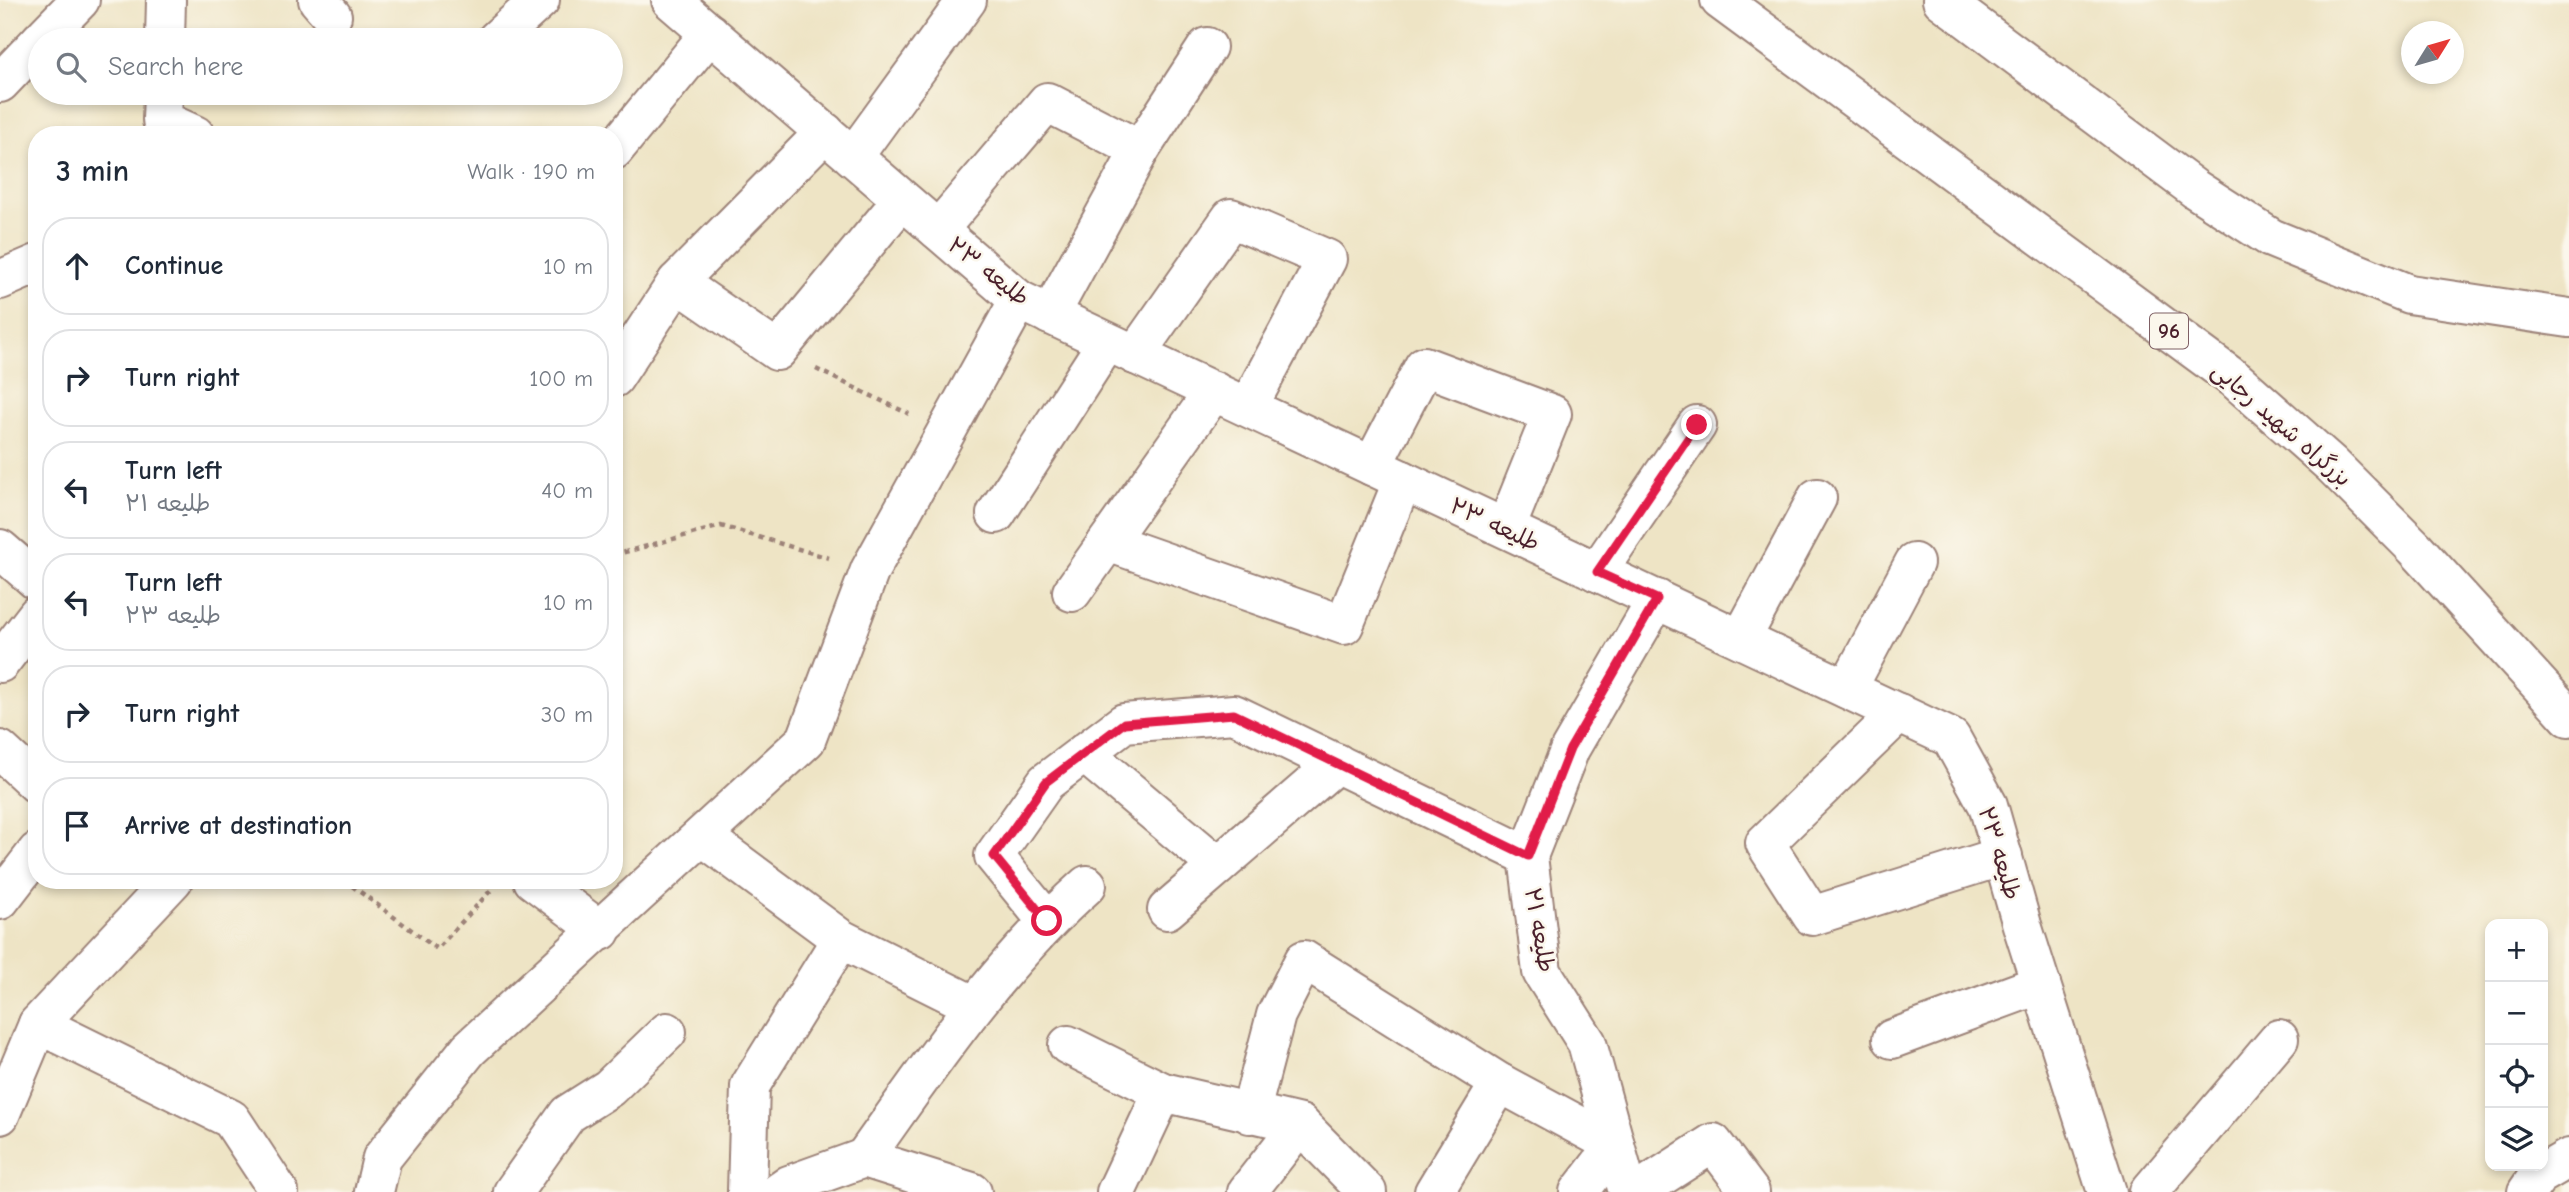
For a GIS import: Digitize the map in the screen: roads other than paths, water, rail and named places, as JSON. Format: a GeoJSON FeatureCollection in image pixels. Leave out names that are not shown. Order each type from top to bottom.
{"type":"FeatureCollection","features":[{"type":"Feature","properties":{"kind":"main road"},"geometry":{"type":"LineString","coordinates":[[53,28],[80,0]]}},
{"type":"Feature","properties":{"kind":"main road"},"geometry":{"type":"LineString","coordinates":[[165,28],[166,0]]}},
{"type":"Feature","properties":{"kind":"main road"},"geometry":{"type":"LineString","coordinates":[[509,28],[540,0]]}},
{"type":"Feature","properties":{"kind":"main road","name":"طلیعه ۲۳"},"geometry":{"type":"LineString","coordinates":[[671,0],[902,200],[1035,308],[1951,738],[1988,805],[2107,1192]]}},
{"type":"Feature","properties":{"kind":"main road"},"geometry":{"type":"LineString","coordinates":[[623,364],[677,282],[839,145],[967,0]]}},
{"type":"Feature","properties":{"kind":"main road","name":"بزرگراه شهید رجایی"},"geometry":{"type":"LineString","coordinates":[[1720,0],[2237,381],[2331,464],[2406,539],[2569,717]]}},
{"type":"Feature","properties":{"kind":"main road"},"geometry":{"type":"LineString","coordinates":[[1942,0],[2196,189],[2272,238],[2409,294],[2569,318]]}},
{"type":"Feature","properties":{"kind":"main road"},"geometry":{"type":"LineString","coordinates":[[623,138],[710,33]]}},
{"type":"Feature","properties":{"kind":"main road"},"geometry":{"type":"LineString","coordinates":[[374,1192],[382,1158],[469,1049],[601,931],[806,740],[870,570],[946,432],[1035,308],[1207,47]]}},
{"type":"Feature","properties":{"kind":"main road"},"geometry":{"type":"LineString","coordinates":[[0,83],[28,54]]}},
{"type":"Feature","properties":{"kind":"main road"},"geometry":{"type":"LineString","coordinates":[[938,230],[1047,102],[1140,150]]}},
{"type":"Feature","properties":{"kind":"main road"},"geometry":{"type":"LineString","coordinates":[[677,282],[777,351],[902,200]]}},
{"type":"Feature","properties":{"kind":"main road"},"geometry":{"type":"LineString","coordinates":[[996,514],[1121,348],[1231,218],[1327,259],[1248,407]]}},
{"type":"Feature","properties":{"kind":"main road"},"geometry":{"type":"LineString","coordinates":[[0,279],[28,268]]}},
{"type":"Feature","properties":{"kind":"main road"},"geometry":{"type":"LineString","coordinates":[[1108,542],[1344,625],[1387,473],[1424,366],[1552,414],[1506,528]]}},
{"type":"Feature","properties":{"kind":"main road"},"geometry":{"type":"LineString","coordinates":[[1072,593],[1214,391]]}},
{"type":"Feature","properties":{"kind":"main road"},"geometry":{"type":"LineString","coordinates":[[1597,572],[1697,425]]}},
{"type":"Feature","properties":{"kind":"main road"},"geometry":{"type":"LineString","coordinates":[[1741,639],[1816,498]]}},
{"type":"Feature","properties":{"kind":"main road"},"geometry":{"type":"LineString","coordinates":[[0,549],[28,572]]}},
{"type":"Feature","properties":{"kind":"main road"},"geometry":{"type":"LineString","coordinates":[[1847,689],[1914,563]]}},
{"type":"Feature","properties":{"kind":"main road","name":"طلیعه ۲۱"},"geometry":{"type":"LineString","coordinates":[[1628,1192],[1587,1043],[1542,972],[1528,856],[1570,749],[1657,599]]}},
{"type":"Feature","properties":{"kind":"main road"},"geometry":{"type":"LineString","coordinates":[[1,658],[28,626]]}},
{"type":"Feature","properties":{"kind":"main road"},"geometry":{"type":"LineString","coordinates":[[1899,713],[1765,843],[1812,916],[2003,856]]}},
{"type":"Feature","properties":{"kind":"main road"},"geometry":{"type":"LineString","coordinates":[[1047,921],[994,856],[1046,782],[1124,723],[1234,714],[1528,856]]}},
{"type":"Feature","properties":{"kind":"main road"},"geometry":{"type":"LineString","coordinates":[[0,750],[28,776]]}},
{"type":"Feature","properties":{"kind":"main road"},"geometry":{"type":"LineString","coordinates":[[1084,753],[1218,866]]}},
{"type":"Feature","properties":{"kind":"main road"},"geometry":{"type":"LineString","coordinates":[[1167,910],[1337,763]]}},
{"type":"Feature","properties":{"kind":"main road"},"geometry":{"type":"LineString","coordinates":[[702,836],[841,939],[973,1005]]}},
{"type":"Feature","properties":{"kind":"main road"},"geometry":{"type":"LineString","coordinates":[[0,900],[28,864]]}},
{"type":"Feature","properties":{"kind":"main road"},"geometry":{"type":"LineString","coordinates":[[779,1192],[789,1185],[864,1158],[973,1005],[1047,921],[1087,885]]}},
{"type":"Feature","properties":{"kind":"main road"},"geometry":{"type":"LineString","coordinates":[[0,1115],[38,1024],[165,889]]}},
{"type":"Feature","properties":{"kind":"main road"},"geometry":{"type":"LineString","coordinates":[[545,889],[601,931]]}},
{"type":"Feature","properties":{"kind":"main road"},"geometry":{"type":"LineString","coordinates":[[747,1192],[750,1086],[841,939]]}},
{"type":"Feature","properties":{"kind":"main road"},"geometry":{"type":"LineString","coordinates":[[1250,1114],[1276,1015],[1304,960],[1500,1083],[1615,1144],[1579,1192]]}},
{"type":"Feature","properties":{"kind":"main road"},"geometry":{"type":"LineString","coordinates":[[1892,1039],[2041,984]]}},
{"type":"Feature","properties":{"kind":"main road"},"geometry":{"type":"LineString","coordinates":[[38,1024],[231,1119],[279,1192]]}},
{"type":"Feature","properties":{"kind":"main road"},"geometry":{"type":"LineString","coordinates":[[513,1192],[568,1114],[609,1088],[667,1032]]}},
{"type":"Feature","properties":{"kind":"main road"},"geometry":{"type":"LineString","coordinates":[[2150,1192],[2279,1039]]}},
{"type":"Feature","properties":{"kind":"main road"},"geometry":{"type":"LineString","coordinates":[[1068,1045],[1163,1092],[1300,1124],[1367,1192]]}},
{"type":"Feature","properties":{"kind":"main road"},"geometry":{"type":"LineString","coordinates":[[1434,1192],[1500,1083]]}},
{"type":"Feature","properties":{"kind":"main road"},"geometry":{"type":"LineString","coordinates":[[1116,1192],[1163,1092]]}},
{"type":"Feature","properties":{"kind":"main road"},"geometry":{"type":"LineString","coordinates":[[1247,1192],[1300,1124]]}},
{"type":"Feature","properties":{"kind":"main road"},"geometry":{"type":"LineString","coordinates":[[1637,1192],[1713,1143],[1750,1192]]}},
{"type":"Feature","properties":{"kind":"main road"},"geometry":{"type":"LineString","coordinates":[[864,1158],[972,1192]]}},
{"type":"Feature","properties":{"kind":"main road"},"geometry":{"type":"LineString","coordinates":[[2527,1192],[2538,1176],[2569,1158]]}}]}
